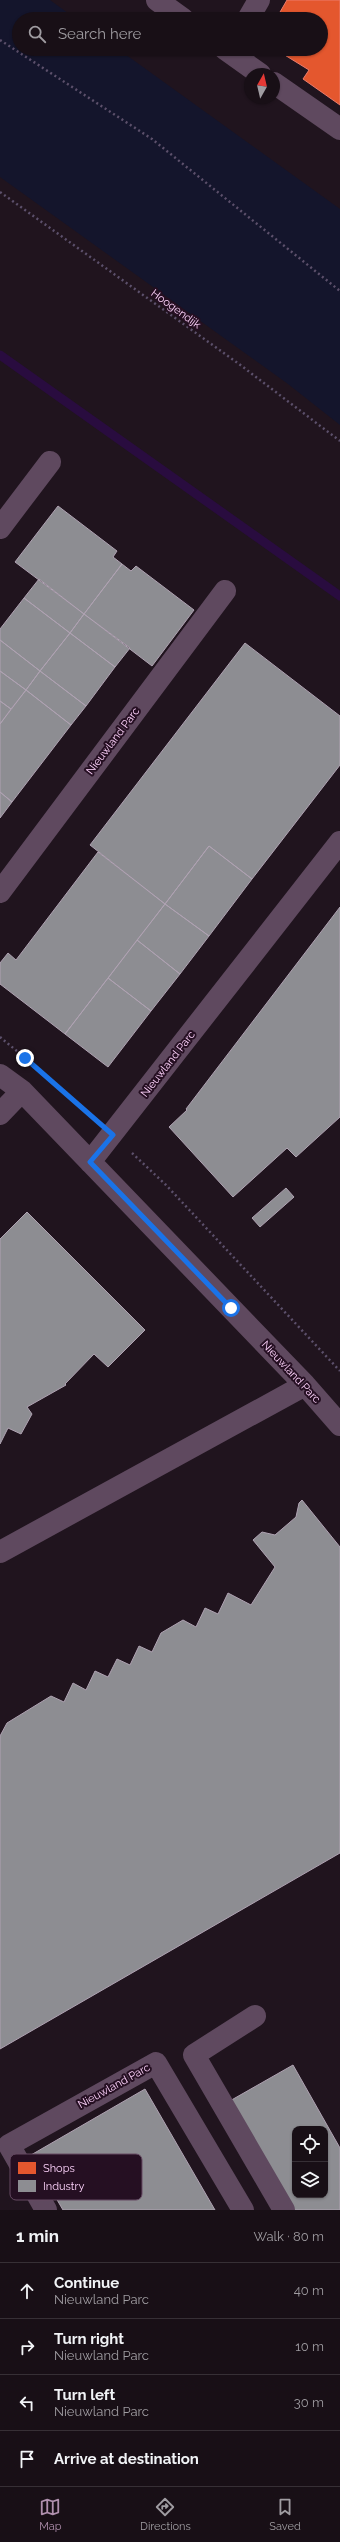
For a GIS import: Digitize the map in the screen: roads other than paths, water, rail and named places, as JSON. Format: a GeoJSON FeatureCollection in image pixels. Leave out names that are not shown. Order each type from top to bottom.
{"type":"FeatureCollection","features":[{"type":"Feature","properties":{"kind":"street"},"geometry":{"type":"LineString","coordinates":[[157,0],[173,12]]}},
{"type":"Feature","properties":{"kind":"street"},"geometry":{"type":"LineString","coordinates":[[252,12],[259,0]]}},
{"type":"Feature","properties":{"kind":"street"},"geometry":{"type":"LineString","coordinates":[[236,56],[252,68]]}},
{"type":"Feature","properties":{"kind":"street"},"geometry":{"type":"LineString","coordinates":[[280,87],[340,129]]}},
{"type":"Feature","properties":{"kind":"street"},"geometry":{"type":"LineString","coordinates":[[0,528],[50,462]]}},
{"type":"Feature","properties":{"kind":"street","name":"Nieuwland Parc"},"geometry":{"type":"LineString","coordinates":[[0,892],[226,591]]}},
{"type":"Feature","properties":{"kind":"street","name":"Nieuwland Parc"},"geometry":{"type":"LineString","coordinates":[[90,1162],[113,1135],[340,842]]}},
{"type":"Feature","properties":{"kind":"street","name":"Nieuwland Parc"},"geometry":{"type":"LineString","coordinates":[[0,1075],[22,1091],[305,1384],[335,1410]]}},
{"type":"Feature","properties":{"kind":"street"},"geometry":{"type":"LineString","coordinates":[[0,1114],[22,1091]]}},
{"type":"Feature","properties":{"kind":"street"},"geometry":{"type":"LineString","coordinates":[[0,1552],[305,1384]]}},
{"type":"Feature","properties":{"kind":"street"},"geometry":{"type":"LineString","coordinates":[[255,2016],[194,2055],[284,2210]]}},
{"type":"Feature","properties":{"kind":"street","name":"Nieuwland Parc"},"geometry":{"type":"LineString","coordinates":[[14,2154],[9,2145],[156,2062],[243,2210]]}},
{"type":"Feature","properties":{"kind":"street","name":"Nieuwland Parc"},"geometry":{"type":"LineString","coordinates":[[40,2200],[46,2210]]}},
{"type":"Feature","properties":{"kind":"waterway"},"geometry":{"type":"LineString","coordinates":[[0,355],[340,596]]}}]}
